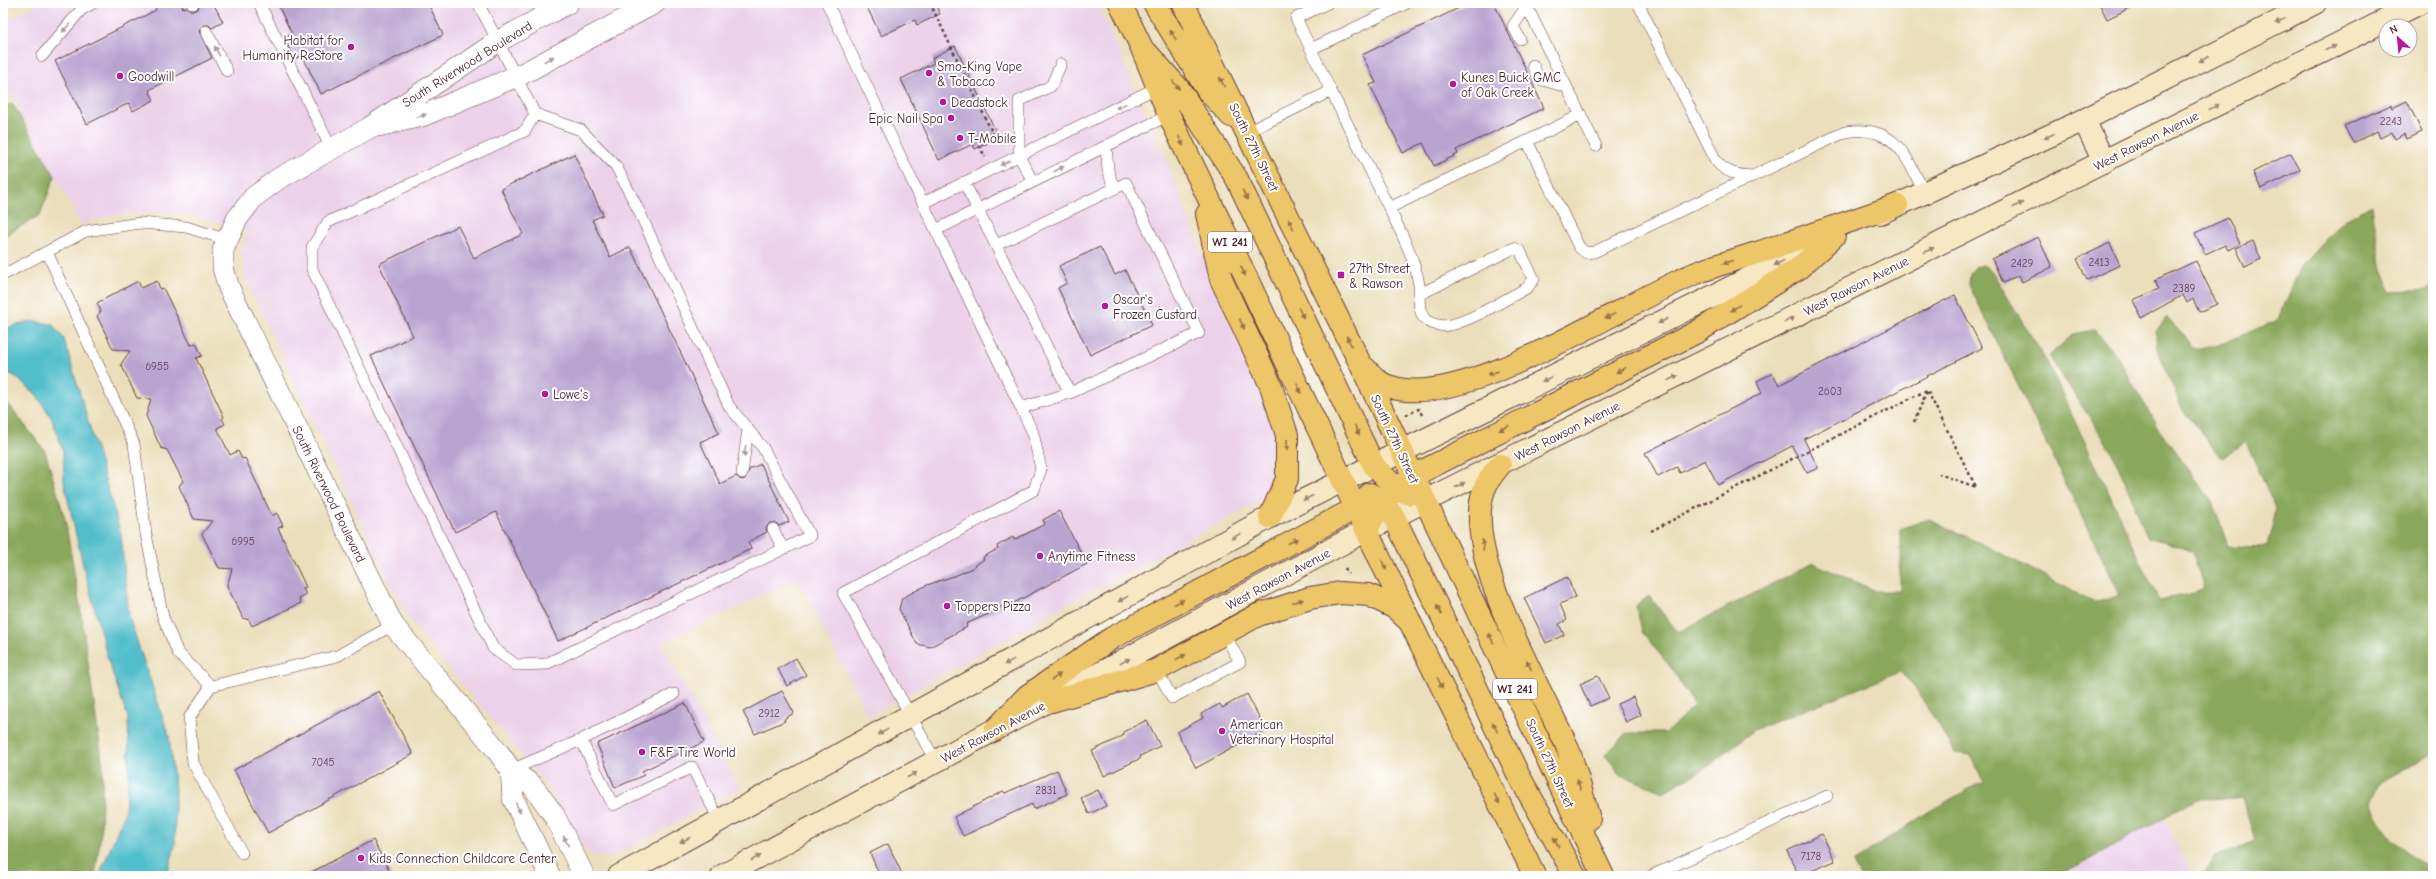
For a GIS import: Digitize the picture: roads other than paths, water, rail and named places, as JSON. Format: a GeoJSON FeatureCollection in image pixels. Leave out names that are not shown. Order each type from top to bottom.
{"type":"FeatureCollection","features":[{"type":"Feature","properties":{"kind":"main road","name":"South 27th Street"},"geometry":{"type":"LineString","coordinates":[[1120,3],[1140,46],[1156,88],[1343,480],[1426,502],[1605,876]]}},
{"type":"Feature","properties":{"kind":"main road"},"geometry":{"type":"LineString","coordinates":[[1154,3],[1208,91],[1247,132]]}},
{"type":"Feature","properties":{"kind":"main road","name":"South 27th Street"},"geometry":{"type":"LineString","coordinates":[[1183,3],[1359,361],[1401,452],[1367,530],[1411,624],[1535,876]]}},
{"type":"Feature","properties":{"kind":"main road","name":"West Rawson Avenue"},"geometry":{"type":"LineString","coordinates":[[722,876],[1052,701],[1367,530],[1401,452],[1897,205],[2084,120],[2315,3]]}},
{"type":"Feature","properties":{"kind":"main road","name":"West Rawson Avenue"},"geometry":{"type":"LineString","coordinates":[[619,876],[720,822],[1270,517],[1343,480],[1426,502],[2420,3]]}},
{"type":"Feature","properties":{"kind":"main road"},"geometry":{"type":"LineString","coordinates":[[1140,46],[1179,88],[1237,179],[1519,776],[1575,876]]}},
{"type":"Feature","properties":{"kind":"main road"},"geometry":{"type":"LineString","coordinates":[[2084,120],[2104,162]]}},
{"type":"Feature","properties":{"kind":"main road"},"geometry":{"type":"LineString","coordinates":[[1200,180],[1221,279],[1271,386],[1287,435],[1287,479],[1270,517]]}},
{"type":"Feature","properties":{"kind":"main road"},"geometry":{"type":"LineString","coordinates":[[1359,361],[1378,381],[1398,389],[1428,389],[1464,383],[1502,369],[1694,274],[1897,205]]}},
{"type":"Feature","properties":{"kind":"main road"},"geometry":{"type":"LineString","coordinates":[[996,730],[1027,696],[1112,638],[1384,491],[1697,332],[1799,268],[1834,236]]}},
{"type":"Feature","properties":{"kind":"main road"},"geometry":{"type":"LineString","coordinates":[[1500,465],[1484,489],[1481,504],[1484,555],[1495,594],[1567,746],[1605,876]]}},
{"type":"Feature","properties":{"kind":"main road"},"geometry":{"type":"LineString","coordinates":[[1052,701],[1157,670],[1258,615],[1283,605],[1340,593],[1369,595],[1395,608],[1411,624]]}},
{"type":"Feature","properties":{"kind":"street","name":"South Riverwood Boulevard"},"geometry":{"type":"LineString","coordinates":[[568,3],[497,42],[369,128],[278,179],[254,197],[237,219],[223,250],[223,268],[229,288],[393,626],[496,749],[511,770],[532,785],[554,815],[584,876]]}},
{"type":"Feature","properties":{"kind":"street","name":"South Riverwood Boulevard"},"geometry":{"type":"LineString","coordinates":[[369,128],[422,116],[515,77],[654,3]]}},
{"type":"Feature","properties":{"kind":"street"},"geometry":{"type":"LineString","coordinates":[[511,770],[513,798],[550,876]]}},
{"type":"Feature","properties":{"kind":"lane"},"geometry":{"type":"LineString","coordinates":[[42,56],[81,10],[93,3]]}},
{"type":"Feature","properties":{"kind":"lane"},"geometry":{"type":"LineString","coordinates":[[259,3],[332,150]]}},
{"type":"Feature","properties":{"kind":"lane"},"geometry":{"type":"LineString","coordinates":[[478,3],[535,114],[581,130],[616,166],[638,209],[729,406],[748,429],[776,470],[810,536],[546,664],[516,665],[493,648],[312,269],[312,247],[328,222],[524,131],[535,114]]}},
{"type":"Feature","properties":{"kind":"lane"},"geometry":{"type":"LineString","coordinates":[[827,3],[1033,433],[1041,469],[1034,490],[843,593],[936,762]]}},
{"type":"Feature","properties":{"kind":"lane"},"geometry":{"type":"LineString","coordinates":[[1328,3],[1296,18],[1405,240],[1418,279],[1420,294],[1418,304],[1425,319],[1441,326],[1449,325],[1527,288],[1534,279],[1520,251],[1514,248],[1420,294]]}},
{"type":"Feature","properties":{"kind":"lane"},"geometry":{"type":"LineString","coordinates":[[1311,50],[1407,3]]}},
{"type":"Feature","properties":{"kind":"lane"},"geometry":{"type":"LineString","coordinates":[[1638,3],[1716,161],[1723,169],[1741,175],[1753,176]]}},
{"type":"Feature","properties":{"kind":"lane"},"geometry":{"type":"LineString","coordinates":[[1520,39],[1513,26],[1526,4]]}},
{"type":"Feature","properties":{"kind":"lane"},"geometry":{"type":"LineString","coordinates":[[1526,4],[1596,146]]}},
{"type":"Feature","properties":{"kind":"lane"},"geometry":{"type":"LineString","coordinates":[[206,30],[228,71]]}},
{"type":"Feature","properties":{"kind":"lane"},"geometry":{"type":"LineString","coordinates":[[1033,182],[1019,156],[1019,101],[1051,86],[1060,64]]}},
{"type":"Feature","properties":{"kind":"lane"},"geometry":{"type":"LineString","coordinates":[[1533,65],[1539,79],[1567,87]]}},
{"type":"Feature","properties":{"kind":"lane"},"geometry":{"type":"LineString","coordinates":[[923,203],[1156,88]]}},
{"type":"Feature","properties":{"kind":"lane"},"geometry":{"type":"LineString","coordinates":[[1247,132],[1331,91]]}},
{"type":"Feature","properties":{"kind":"lane"},"geometry":{"type":"LineString","coordinates":[[936,230],[1169,115]]}},
{"type":"Feature","properties":{"kind":"lane"},"geometry":{"type":"LineString","coordinates":[[1389,208],[1581,115]]}},
{"type":"Feature","properties":{"kind":"lane"},"geometry":{"type":"LineString","coordinates":[[1527,141],[1578,247],[1586,253],[1594,252],[1845,132],[1862,129],[1880,133],[1894,141],[1904,152],[1924,192]]}},
{"type":"Feature","properties":{"kind":"lane"},"geometry":{"type":"LineString","coordinates":[[1106,146],[1108,170],[1114,189]]}},
{"type":"Feature","properties":{"kind":"lane"},"geometry":{"type":"LineString","coordinates":[[964,182],[979,209],[1070,393]]}},
{"type":"Feature","properties":{"kind":"lane"},"geometry":{"type":"LineString","coordinates":[[996,245],[1126,183],[1199,333],[1070,393],[1021,408]]}},
{"type":"Feature","properties":{"kind":"lane"},"geometry":{"type":"LineString","coordinates":[[3,275],[86,231],[140,223],[186,227],[228,240]]}},
{"type":"Feature","properties":{"kind":"lane"},"geometry":{"type":"LineString","coordinates":[[47,252],[134,444],[146,534],[163,617],[178,653],[211,686]]}},
{"type":"Feature","properties":{"kind":"lane"},"geometry":{"type":"LineString","coordinates":[[742,473],[748,429]]}},
{"type":"Feature","properties":{"kind":"lane"},"geometry":{"type":"LineString","coordinates":[[773,529],[782,550]]}},
{"type":"Feature","properties":{"kind":"lane"},"geometry":{"type":"LineString","coordinates":[[1157,670],[1172,698],[1240,662],[1214,614]]}},
{"type":"Feature","properties":{"kind":"lane"},"geometry":{"type":"LineString","coordinates":[[242,853],[193,763],[189,718],[211,686],[337,656],[393,626]]}},
{"type":"Feature","properties":{"kind":"lane"},"geometry":{"type":"LineString","coordinates":[[511,770],[581,740],[674,694]]}},
{"type":"Feature","properties":{"kind":"lane"},"geometry":{"type":"LineString","coordinates":[[581,740],[613,805],[692,767],[720,822]]}},
{"type":"Feature","properties":{"kind":"lane"},"geometry":{"type":"LineString","coordinates":[[1651,876],[1827,796]]}},
{"type":"Feature","properties":{"kind":"water"},"geometry":{"type":"Polygon","coordinates":[[[30,321],[52,324],[64,339],[121,534],[129,617],[169,736],[175,790],[175,845],[167,876],[99,876],[124,815],[129,774],[128,718],[109,663],[82,561],[64,482],[63,450],[51,417],[35,393],[13,375],[3,372],[3,329],[30,321]]]}},
{"type":"Feature","properties":{"kind":"place","name":"Habitat for Humanity ReStore"},"geometry":{"type":"Point","coordinates":[351,47]}},
{"type":"Feature","properties":{"kind":"place","name":"Smo-King Vape & Tobacco"},"geometry":{"type":"Point","coordinates":[929,73]}},
{"type":"Feature","properties":{"kind":"place","name":"Goodwill"},"geometry":{"type":"Point","coordinates":[120,76]}},
{"type":"Feature","properties":{"kind":"place","name":"Kunes Buick GMC of Oak Creek"},"geometry":{"type":"Point","coordinates":[1453,84]}},
{"type":"Feature","properties":{"kind":"place","name":"Deadstock"},"geometry":{"type":"Point","coordinates":[943,102]}},
{"type":"Feature","properties":{"kind":"place","name":"Epic Nail Spa"},"geometry":{"type":"Point","coordinates":[951,118]}},
{"type":"Feature","properties":{"kind":"place","name":"T-Mobile"},"geometry":{"type":"Point","coordinates":[960,138]}},
{"type":"Feature","properties":{"kind":"place","name":"27th Street & Rawson"},"geometry":{"type":"Point","coordinates":[1341,275]}},
{"type":"Feature","properties":{"kind":"place","name":"Oscar's Frozen Custard"},"geometry":{"type":"Point","coordinates":[1105,306]}},
{"type":"Feature","properties":{"kind":"place","name":"Lowe's"},"geometry":{"type":"Point","coordinates":[545,394]}},
{"type":"Feature","properties":{"kind":"place","name":"Anytime Fitness"},"geometry":{"type":"Point","coordinates":[1040,556]}},
{"type":"Feature","properties":{"kind":"place","name":"Toppers Pizza"},"geometry":{"type":"Point","coordinates":[947,606]}},
{"type":"Feature","properties":{"kind":"place","name":"American Veterinary Hospital"},"geometry":{"type":"Point","coordinates":[1222,731]}},
{"type":"Feature","properties":{"kind":"place","name":"F&F Tire World"},"geometry":{"type":"Point","coordinates":[642,752]}},
{"type":"Feature","properties":{"kind":"place","name":"Kids Connection Childcare Center"},"geometry":{"type":"Point","coordinates":[361,858]}}]}
